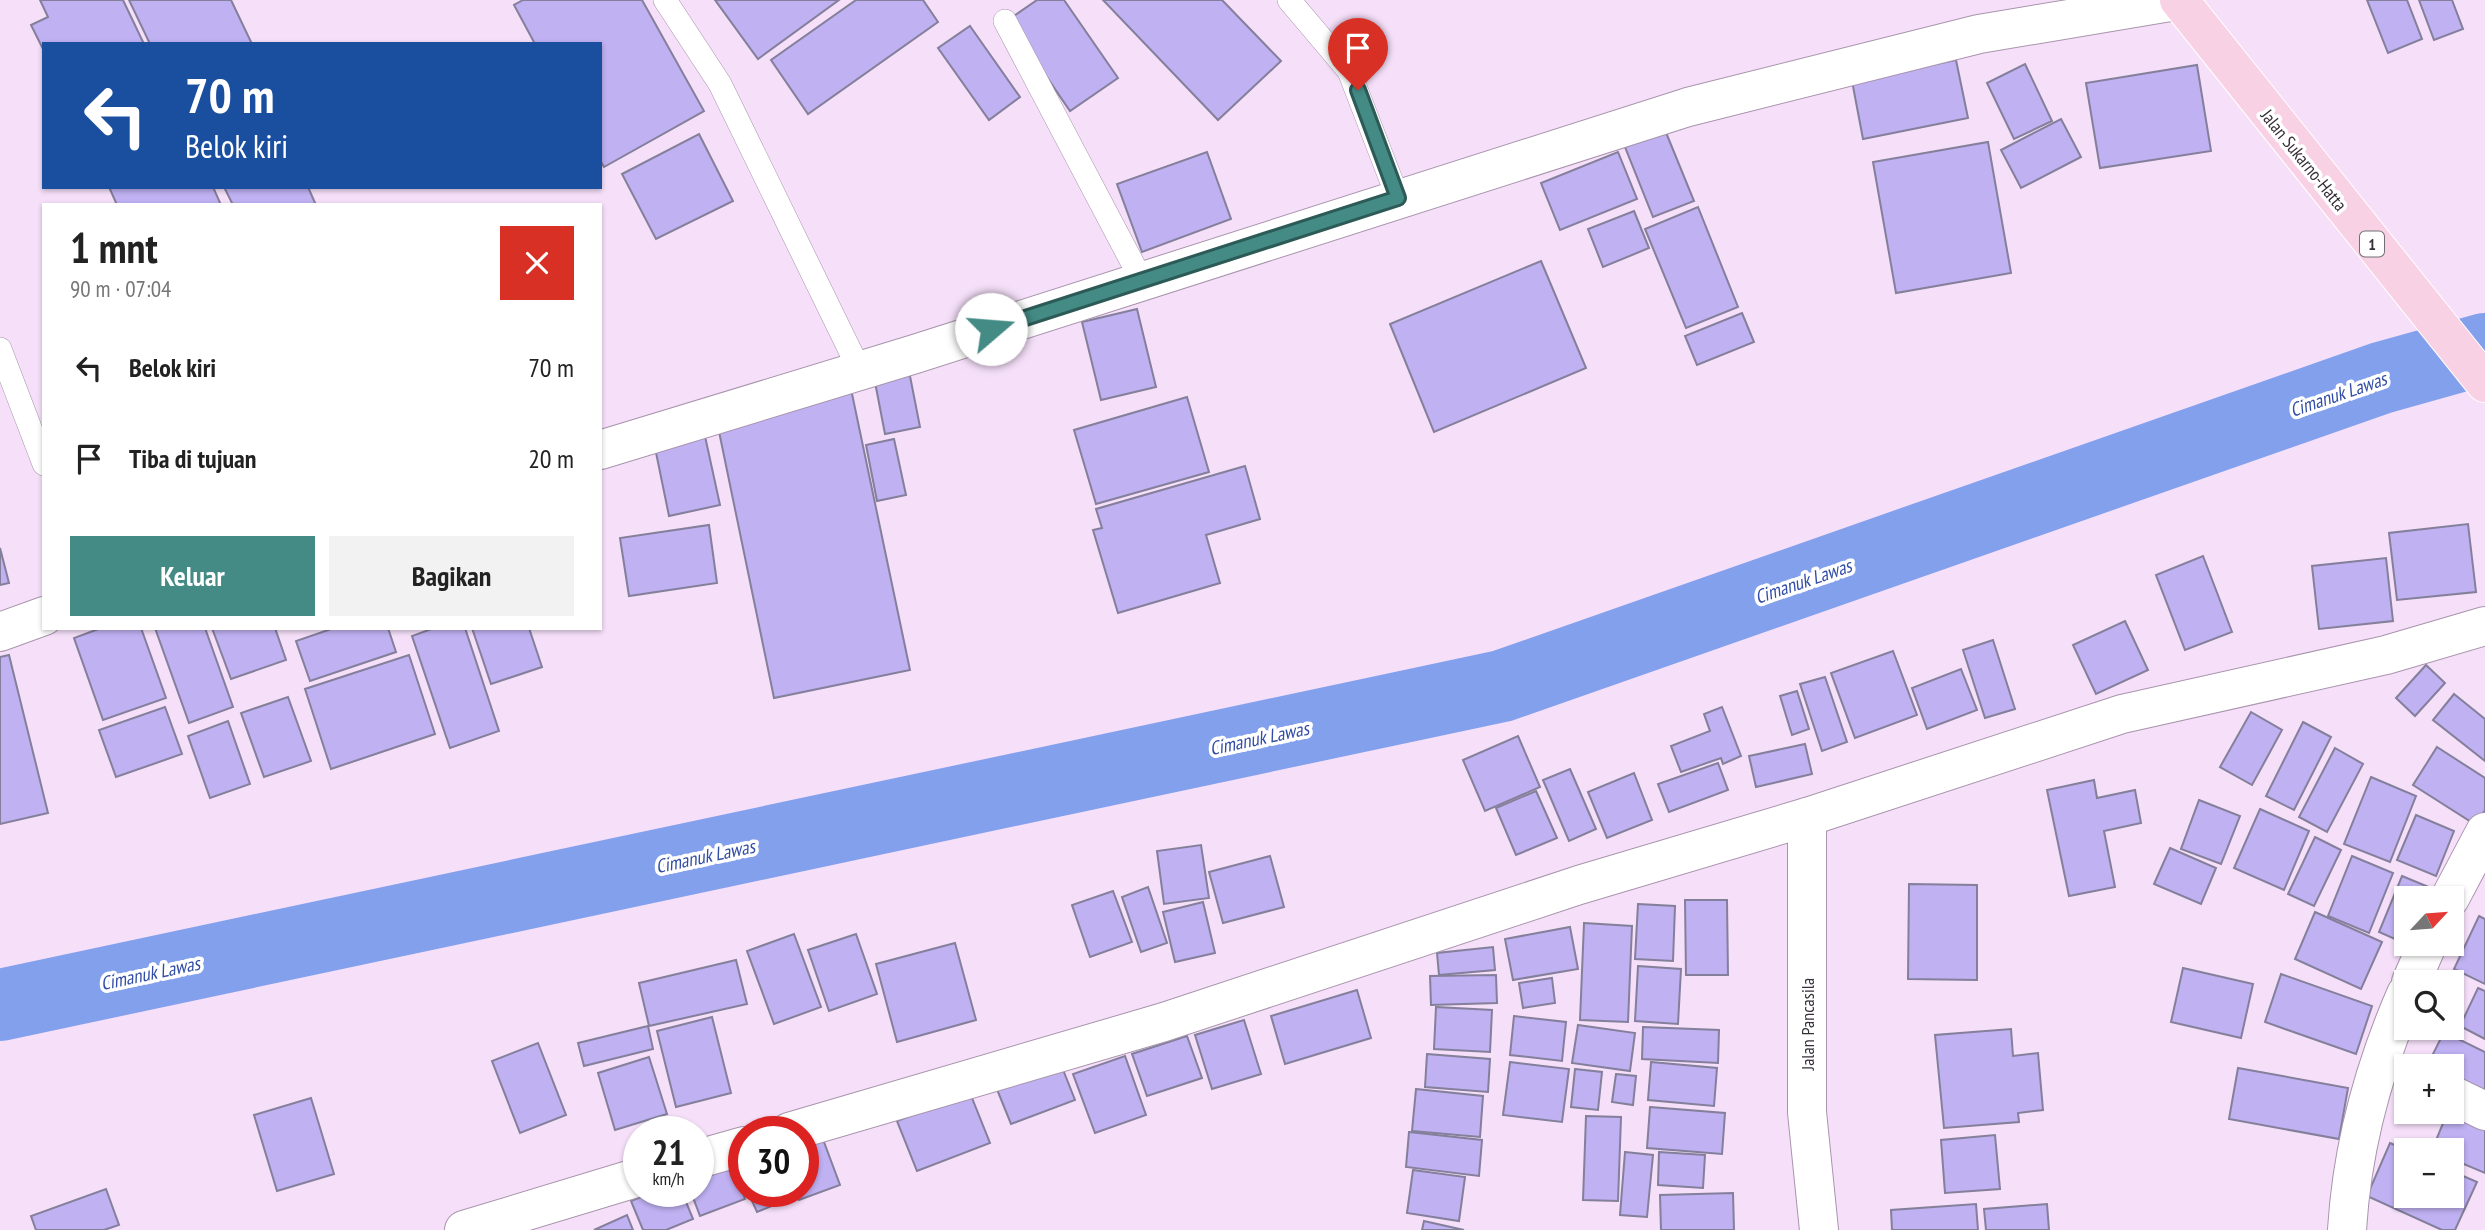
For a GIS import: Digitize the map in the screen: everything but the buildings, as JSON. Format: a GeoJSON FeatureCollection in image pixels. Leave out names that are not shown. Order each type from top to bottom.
{"type":"FeatureCollection","features":[{"type":"Feature","properties":{"kind":"highway","name":"Jalan Sukarno-Hatta"},"geometry":{"type":"LineString","coordinates":[[2180,0],[2259,104],[2485,383]]}},
{"type":"Feature","properties":{"kind":"street"},"geometry":{"type":"LineString","coordinates":[[602,449],[860,371],[1700,104],[1979,34],[2180,0]]}},
{"type":"Feature","properties":{"kind":"street"},"geometry":{"type":"LineString","coordinates":[[0,632],[42,617]]}},
{"type":"Feature","properties":{"kind":"street"},"geometry":{"type":"LineString","coordinates":[[819,1123],[1164,1022],[1579,885],[1807,817],[2122,714],[2386,655],[2485,626]]}},
{"type":"Feature","properties":{"kind":"street","name":"Jalan Pancasila"},"geometry":{"type":"LineString","coordinates":[[1807,817],[1807,1112],[1819,1230]]}},
{"type":"Feature","properties":{"kind":"street"},"geometry":{"type":"LineString","coordinates":[[2456,886],[2485,832]]}},
{"type":"Feature","properties":{"kind":"street"},"geometry":{"type":"LineString","coordinates":[[2347,1230],[2349,1189],[2359,1129],[2393,1066],[2398,1040]]}},
{"type":"Feature","properties":{"kind":"street"},"geometry":{"type":"LineString","coordinates":[[2464,1101],[2485,1111]]}},
{"type":"Feature","properties":{"kind":"street"},"geometry":{"type":"LineString","coordinates":[[464,1230],[623,1182]]}},
{"type":"Feature","properties":{"kind":"lane"},"geometry":{"type":"LineString","coordinates":[[664,0],[720,84],[860,371]]}},
{"type":"Feature","properties":{"kind":"lane"},"geometry":{"type":"LineString","coordinates":[[1289,0],[1349,71],[1398,198]]}},
{"type":"Feature","properties":{"kind":"lane"},"geometry":{"type":"LineString","coordinates":[[1005,21],[1142,281]]}},
{"type":"Feature","properties":{"kind":"lane"},"geometry":{"type":"LineString","coordinates":[[0,349],[42,459]]}},
{"type":"Feature","properties":{"kind":"waterway","name":"Cimanuk Lawas"},"geometry":{"type":"LineString","coordinates":[[0,1005],[1502,686],[2381,378],[2485,349]]}},
{"type":"Feature","properties":{"kind":"route"},"geometry":{"type":"LineString","coordinates":[[991,329],[1398,198],[1358,90]]}}]}
